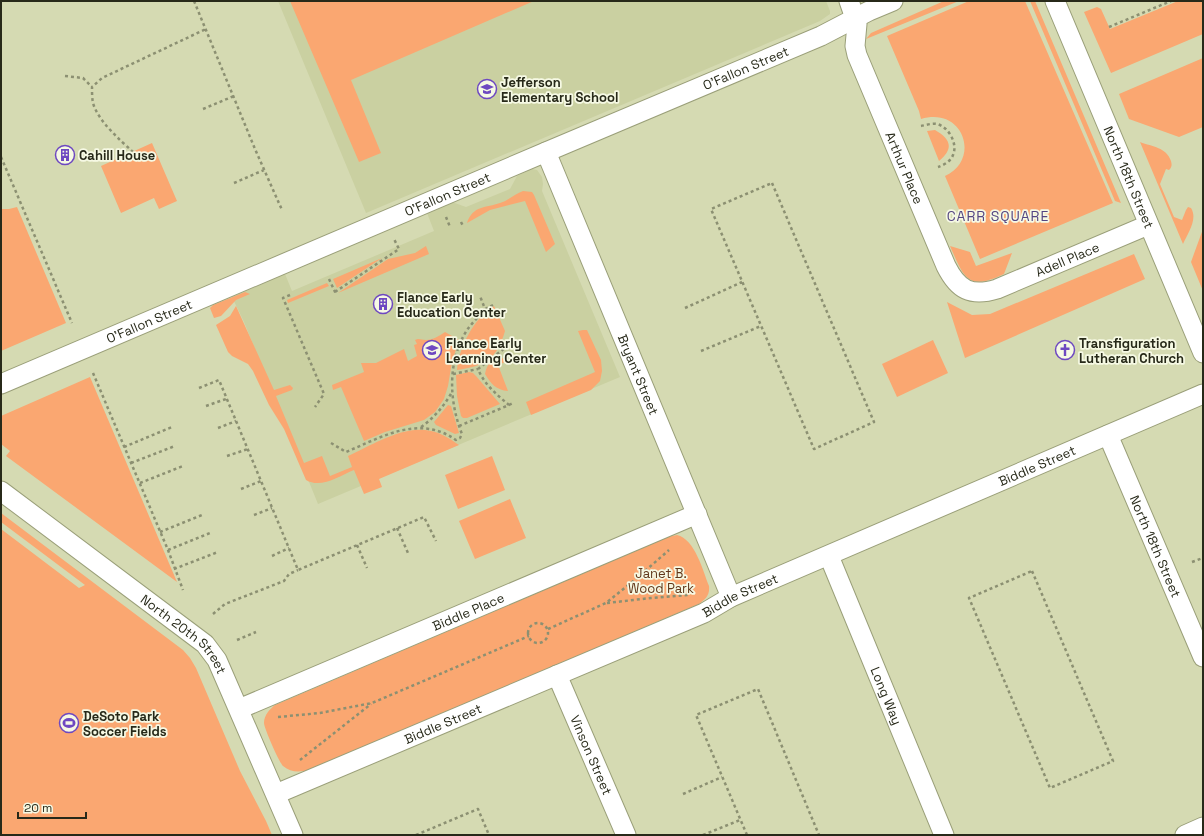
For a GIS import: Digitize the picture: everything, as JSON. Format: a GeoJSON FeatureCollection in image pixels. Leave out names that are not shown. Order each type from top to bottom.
{"type":"FeatureCollection","features":[{"type":"Feature","properties":{"kind":"street"},"geometry":{"type":"LineString","coordinates":[[849,1],[856,18]]}},
{"type":"Feature","properties":{"kind":"street","name":"O'Fallon Street"},"geometry":{"type":"LineString","coordinates":[[1,384],[821,36],[893,1]]}},
{"type":"Feature","properties":{"kind":"street","name":"North 18th Street"},"geometry":{"type":"LineString","coordinates":[[1055,1],[1148,225],[1203,352]]}},
{"type":"Feature","properties":{"kind":"street","name":"Arthur Place"},"geometry":{"type":"LineString","coordinates":[[856,18],[858,24],[855,46],[857,55],[952,278],[961,287],[973,293],[986,292]]}},
{"type":"Feature","properties":{"kind":"street","name":"Bryant Street"},"geometry":{"type":"LineString","coordinates":[[546,152],[731,597]]}},
{"type":"Feature","properties":{"kind":"street","name":"Adell Place"},"geometry":{"type":"LineString","coordinates":[[986,292],[1004,286],[1148,225]]}},
{"type":"Feature","properties":{"kind":"street","name":"Biddle Street"},"geometry":{"type":"LineString","coordinates":[[276,794],[704,613],[731,597],[1203,394]]}},
{"type":"Feature","properties":{"kind":"street","name":"North 18th Street"},"geometry":{"type":"LineString","coordinates":[[1108,435],[1203,657]]}},
{"type":"Feature","properties":{"kind":"street","name":"North 20th Street"},"geometry":{"type":"LineString","coordinates":[[1,491],[205,644],[217,660],[293,835]]}},
{"type":"Feature","properties":{"kind":"street","name":"Biddle Place"},"geometry":{"type":"LineString","coordinates":[[239,709],[697,514]]}},
{"type":"Feature","properties":{"kind":"street","name":"Long Way"},"geometry":{"type":"LineString","coordinates":[[829,556],[944,835]]}},
{"type":"Feature","properties":{"kind":"street","name":"Vinson Street"},"geometry":{"type":"LineString","coordinates":[[557,675],[626,835]]}},
{"type":"Feature","properties":{"kind":"street"},"geometry":{"type":"LineString","coordinates":[[1185,835],[1203,827]]}},
{"type":"Feature","properties":{"kind":"path"},"geometry":{"type":"LineString","coordinates":[[194,1],[282,210]]}},
{"type":"Feature","properties":{"kind":"path"},"geometry":{"type":"LineString","coordinates":[[1110,27],[1171,1]]}},
{"type":"Feature","properties":{"kind":"path"},"geometry":{"type":"LineString","coordinates":[[92,87],[102,78],[206,29]]}},
{"type":"Feature","properties":{"kind":"path"},"geometry":{"type":"LineString","coordinates":[[66,76],[83,78],[92,87],[93,103],[102,120],[123,144],[133,152]]}},
{"type":"Feature","properties":{"kind":"path"},"geometry":{"type":"LineString","coordinates":[[203,109],[234,96]]}},
{"type":"Feature","properties":{"kind":"path"},"geometry":{"type":"LineString","coordinates":[[922,126],[938,124],[944,127],[951,135],[954,143],[953,156],[948,162],[938,167]]}},
{"type":"Feature","properties":{"kind":"path"},"geometry":{"type":"LineString","coordinates":[[1,157],[72,323]]}},
{"type":"Feature","properties":{"kind":"path"},"geometry":{"type":"LineString","coordinates":[[234,183],[264,170]]}},
{"type":"Feature","properties":{"kind":"path"},"geometry":{"type":"LineString","coordinates":[[772,183],[874,422],[814,449],[761,326],[711,209],[772,183]]}},
{"type":"Feature","properties":{"kind":"path"},"geometry":{"type":"LineString","coordinates":[[461,222],[462,226]]}},
{"type":"Feature","properties":{"kind":"path"},"geometry":{"type":"LineString","coordinates":[[329,279],[335,293],[399,249],[397,246]]}},
{"type":"Feature","properties":{"kind":"path"},"geometry":{"type":"LineString","coordinates":[[684,308],[742,282]]}},
{"type":"Feature","properties":{"kind":"path"},"geometry":{"type":"LineString","coordinates":[[290,295],[283,298],[324,394],[315,407]]}},
{"type":"Feature","properties":{"kind":"path"},"geometry":{"type":"LineString","coordinates":[[480,296],[485,309]]}},
{"type":"Feature","properties":{"kind":"path"},"geometry":{"type":"LineString","coordinates":[[330,443],[346,452],[408,428],[432,428],[445,433],[456,440],[460,438],[462,434],[453,404],[452,392],[452,374],[457,353],[466,332],[485,309],[493,305]]}},
{"type":"Feature","properties":{"kind":"path"},"geometry":{"type":"LineString","coordinates":[[702,351],[761,326]]}},
{"type":"Feature","properties":{"kind":"path"},"geometry":{"type":"LineString","coordinates":[[452,374],[478,369],[510,344]]}},
{"type":"Feature","properties":{"kind":"path"},"geometry":{"type":"LineString","coordinates":[[478,369],[481,378],[487,385],[509,405]]}},
{"type":"Feature","properties":{"kind":"path"},"geometry":{"type":"LineString","coordinates":[[93,373],[168,550],[183,590]]}},
{"type":"Feature","properties":{"kind":"path"},"geometry":{"type":"LineString","coordinates":[[199,388],[219,380],[298,570]]}},
{"type":"Feature","properties":{"kind":"path"},"geometry":{"type":"LineString","coordinates":[[421,428],[447,402],[452,392]]}},
{"type":"Feature","properties":{"kind":"path"},"geometry":{"type":"LineString","coordinates":[[206,406],[226,399]]}},
{"type":"Feature","properties":{"kind":"path"},"geometry":{"type":"LineString","coordinates":[[459,426],[513,403]]}},
{"type":"Feature","properties":{"kind":"path"},"geometry":{"type":"LineString","coordinates":[[218,428],[236,421]]}},
{"type":"Feature","properties":{"kind":"path"},"geometry":{"type":"LineString","coordinates":[[124,447],[172,427]]}},
{"type":"Feature","properties":{"kind":"path"},"geometry":{"type":"LineString","coordinates":[[131,463],[175,446]]}},
{"type":"Feature","properties":{"kind":"path"},"geometry":{"type":"LineString","coordinates":[[227,456],[248,449]]}},
{"type":"Feature","properties":{"kind":"path"},"geometry":{"type":"LineString","coordinates":[[140,484],[183,466]]}},
{"type":"Feature","properties":{"kind":"path"},"geometry":{"type":"LineString","coordinates":[[241,489],[261,481]]}},
{"type":"Feature","properties":{"kind":"path"},"geometry":{"type":"LineString","coordinates":[[254,515],[272,508]]}},
{"type":"Feature","properties":{"kind":"path"},"geometry":{"type":"LineString","coordinates":[[160,532],[202,515]]}},
{"type":"Feature","properties":{"kind":"path"},"geometry":{"type":"LineString","coordinates":[[213,614],[226,604],[284,581],[289,574],[424,517],[436,541]]}},
{"type":"Feature","properties":{"kind":"path"},"geometry":{"type":"LineString","coordinates":[[397,528],[408,553]]}},
{"type":"Feature","properties":{"kind":"path"},"geometry":{"type":"LineString","coordinates":[[168,550],[210,533]]}},
{"type":"Feature","properties":{"kind":"path"},"geometry":{"type":"LineString","coordinates":[[357,545],[367,568]]}},
{"type":"Feature","properties":{"kind":"path"},"geometry":{"type":"LineString","coordinates":[[548,629],[606,603],[673,546]]}},
{"type":"Feature","properties":{"kind":"path"},"geometry":{"type":"LineString","coordinates":[[272,556],[289,548]]}},
{"type":"Feature","properties":{"kind":"path"},"geometry":{"type":"LineString","coordinates":[[174,569],[218,552]]}},
{"type":"Feature","properties":{"kind":"path"},"geometry":{"type":"LineString","coordinates":[[1192,562],[1203,558]]}},
{"type":"Feature","properties":{"kind":"path"},"geometry":{"type":"LineString","coordinates":[[1032,571],[1114,761],[1050,788],[969,598],[1032,571]]}},
{"type":"Feature","properties":{"kind":"path"},"geometry":{"type":"LineString","coordinates":[[606,603],[691,595]]}},
{"type":"Feature","properties":{"kind":"path"},"geometry":{"type":"LineString","coordinates":[[534,623],[543,624],[548,629],[548,636],[542,642],[534,642],[529,636],[528,630],[534,623]]}},
{"type":"Feature","properties":{"kind":"path"},"geometry":{"type":"LineString","coordinates":[[237,640],[256,632]]}},
{"type":"Feature","properties":{"kind":"path"},"geometry":{"type":"LineString","coordinates":[[278,717],[320,713],[372,703],[529,636]]}},
{"type":"Feature","properties":{"kind":"path"},"geometry":{"type":"LineString","coordinates":[[747,835],[696,715],[758,689],[819,835]]}},
{"type":"Feature","properties":{"kind":"path"},"geometry":{"type":"LineString","coordinates":[[297,762],[372,703]]}},
{"type":"Feature","properties":{"kind":"path"},"geometry":{"type":"LineString","coordinates":[[683,794],[722,777]]}},
{"type":"Feature","properties":{"kind":"path"},"geometry":{"type":"LineString","coordinates":[[416,835],[478,809],[489,835]]}},
{"type":"Feature","properties":{"kind":"path"},"geometry":{"type":"LineString","coordinates":[[703,835],[740,820]]}},
{"type":"Feature","properties":{"kind":"shaded area","name":"Jefferson Elementary School"},"geometry":{"type":"Polygon","coordinates":[[[278,1],[826,1],[830,14],[820,21],[366,213],[278,1]]]}},
{"type":"Feature","properties":{"kind":"shaded area","name":"Flance Early Learning Center"},"geometry":{"type":"Polygon","coordinates":[[[532,169],[537,170],[542,177],[542,191],[620,377],[318,504],[244,322],[232,297],[285,274],[292,291],[434,231],[427,213],[452,202],[466,207],[510,189],[517,176],[532,169]]]}},
{"type":"Feature","properties":{"kind":"green space"},"geometry":{"type":"Polygon","coordinates":[[[290,1],[534,1],[351,80],[381,153],[359,162],[290,1]]]}},
{"type":"Feature","properties":{"kind":"green space"},"geometry":{"type":"Polygon","coordinates":[[[944,1],[959,1],[866,39],[871,33],[944,1]]]}},
{"type":"Feature","properties":{"kind":"green space"},"geometry":{"type":"Polygon","coordinates":[[[969,1],[1025,1],[1113,203],[980,259],[945,176],[956,168],[962,159],[965,148],[963,137],[957,127],[948,120],[936,117],[921,119],[887,36],[969,1]]]}},
{"type":"Feature","properties":{"kind":"green space"},"geometry":{"type":"Polygon","coordinates":[[[1030,1],[1035,1],[1121,203],[1115,201],[1030,1]]]}},
{"type":"Feature","properties":{"kind":"green space"},"geometry":{"type":"Polygon","coordinates":[[[1178,1],[1203,1],[1203,34],[1111,73],[1084,12],[1097,7],[1101,9],[1110,29],[1178,1]]]}},
{"type":"Feature","properties":{"kind":"green space"},"geometry":{"type":"Polygon","coordinates":[[[1203,58],[1203,127],[1179,137],[1129,119],[1119,94],[1203,58]]]}},
{"type":"Feature","properties":{"kind":"green space"},"geometry":{"type":"Polygon","coordinates":[[[935,130],[944,137],[949,144],[947,152],[939,161],[927,131],[935,130]]]}},
{"type":"Feature","properties":{"kind":"green space"},"geometry":{"type":"Polygon","coordinates":[[[1140,142],[1162,150],[1169,156],[1172,165],[1169,170],[1166,169],[1160,184],[1174,217],[1182,220],[1188,207],[1191,208],[1193,212],[1192,226],[1183,244],[1140,142]]]}},
{"type":"Feature","properties":{"kind":"green space"},"geometry":{"type":"Polygon","coordinates":[[[152,143],[177,201],[159,209],[154,198],[121,213],[101,166],[152,143]]]}},
{"type":"Feature","properties":{"kind":"green space"},"geometry":{"type":"Polygon","coordinates":[[[523,191],[532,192],[534,195],[555,244],[546,252],[525,201],[490,210],[467,223],[476,210],[503,202],[523,191]]]}},
{"type":"Feature","properties":{"kind":"green space"},"geometry":{"type":"Polygon","coordinates":[[[17,207],[66,323],[1,351],[1,209],[17,207]]]}},
{"type":"Feature","properties":{"kind":"green space"},"geometry":{"type":"Polygon","coordinates":[[[1203,229],[1203,291],[1191,262],[1203,229]]]}},
{"type":"Feature","properties":{"kind":"green space"},"geometry":{"type":"Polygon","coordinates":[[[426,246],[429,254],[338,293],[388,259],[415,253],[426,246]]]}},
{"type":"Feature","properties":{"kind":"green space"},"geometry":{"type":"Polygon","coordinates":[[[950,246],[970,252],[976,266],[1012,253],[1004,274],[982,282],[974,281],[963,273],[950,246]]]}},
{"type":"Feature","properties":{"kind":"green space"},"geometry":{"type":"Polygon","coordinates":[[[1134,254],[1145,279],[965,358],[947,302],[972,315],[990,314],[1134,254]]]}},
{"type":"Feature","properties":{"kind":"green space"},"geometry":{"type":"Polygon","coordinates":[[[382,258],[337,288],[333,279],[382,258]]]}},
{"type":"Feature","properties":{"kind":"green space"},"geometry":{"type":"Polygon","coordinates":[[[327,283],[329,286],[288,303],[287,300],[327,283]]]}},
{"type":"Feature","properties":{"kind":"green space"},"geometry":{"type":"Polygon","coordinates":[[[245,292],[250,294],[236,300],[221,316],[214,318],[210,308],[213,305],[245,292]]]}},
{"type":"Feature","properties":{"kind":"green space"},"geometry":{"type":"Polygon","coordinates":[[[236,306],[274,390],[290,385],[293,388],[292,390],[276,396],[304,463],[322,456],[330,476],[352,467],[348,456],[385,438],[406,431],[425,430],[439,433],[459,445],[379,479],[382,487],[364,494],[354,470],[330,481],[318,483],[306,480],[284,429],[269,405],[253,371],[248,364],[232,356],[228,352],[216,325],[230,316],[236,306]]]}},
{"type":"Feature","properties":{"kind":"green space"},"geometry":{"type":"Polygon","coordinates":[[[494,306],[505,331],[502,341],[494,355],[488,360],[475,366],[457,370],[458,361],[464,343],[474,325],[494,306]]]}},
{"type":"Feature","properties":{"kind":"green space"},"geometry":{"type":"Polygon","coordinates":[[[587,330],[601,360],[602,371],[600,381],[591,390],[531,415],[526,402],[595,372],[578,331],[587,330]]]}},
{"type":"Feature","properties":{"kind":"green space"},"geometry":{"type":"Polygon","coordinates":[[[445,332],[459,340],[452,362],[444,399],[435,412],[424,420],[385,432],[364,441],[341,387],[333,390],[332,385],[364,372],[361,363],[376,363],[404,349],[408,361],[417,356],[414,345],[417,344],[415,340],[431,339],[445,332]]]}},
{"type":"Feature","properties":{"kind":"green space"},"geometry":{"type":"Polygon","coordinates":[[[933,340],[948,373],[897,397],[882,364],[933,340]]]}},
{"type":"Feature","properties":{"kind":"green space"},"geometry":{"type":"Polygon","coordinates":[[[504,358],[510,360],[498,365],[508,391],[494,386],[485,374],[487,367],[491,362],[504,358]]]}},
{"type":"Feature","properties":{"kind":"green space"},"geometry":{"type":"Polygon","coordinates":[[[469,372],[476,376],[500,404],[467,418],[463,418],[461,416],[457,396],[456,375],[469,372]]]}},
{"type":"Feature","properties":{"kind":"green space"},"geometry":{"type":"Polygon","coordinates":[[[90,377],[177,582],[6,456],[10,451],[1,444],[1,416],[90,377]]]}},
{"type":"Feature","properties":{"kind":"green space"},"geometry":{"type":"Polygon","coordinates":[[[448,405],[451,406],[459,433],[455,434],[436,425],[434,422],[448,405]]]}},
{"type":"Feature","properties":{"kind":"green space"},"geometry":{"type":"Polygon","coordinates":[[[492,456],[505,490],[458,509],[445,475],[492,456]]]}},
{"type":"Feature","properties":{"kind":"green space"},"geometry":{"type":"Polygon","coordinates":[[[510,499],[526,538],[475,559],[459,521],[510,499]]]}},
{"type":"Feature","properties":{"kind":"green space"},"geometry":{"type":"Polygon","coordinates":[[[1,513],[183,650],[190,658],[196,668],[240,771],[272,835],[1,835],[1,529],[79,588],[85,585],[1,522],[1,513]]]}},
{"type":"Feature","properties":{"kind":"green space","name":"Janet B. Wood Park"},"geometry":{"type":"Polygon","coordinates":[[[677,535],[689,543],[698,556],[709,586],[707,596],[699,604],[310,770],[292,771],[283,766],[281,763],[269,738],[264,723],[269,710],[275,705],[668,537],[677,535]]]}},
{"type":"Feature","properties":{"kind":"place","name":"Jefferson Elementary School"},"geometry":{"type":"Point","coordinates":[487,89]}},
{"type":"Feature","properties":{"kind":"place","name":"Cahill House"},"geometry":{"type":"Point","coordinates":[65,155]}},
{"type":"Feature","properties":{"kind":"place","name":"Flance Early Education Center"},"geometry":{"type":"Point","coordinates":[383,304]}},
{"type":"Feature","properties":{"kind":"place","name":"Flance Early Learning Center"},"geometry":{"type":"Point","coordinates":[432,350]}},
{"type":"Feature","properties":{"kind":"place","name":"Transfiguration Lutheran Church"},"geometry":{"type":"Point","coordinates":[1065,350]}},
{"type":"Feature","properties":{"kind":"place","name":"DeSoto Park Soccer Fields"},"geometry":{"type":"Point","coordinates":[69,723]}},
{"type":"Feature","properties":{"kind":"district","name":"CARR SQUARE"},"geometry":{"type":"Point","coordinates":[998,216]}}]}
